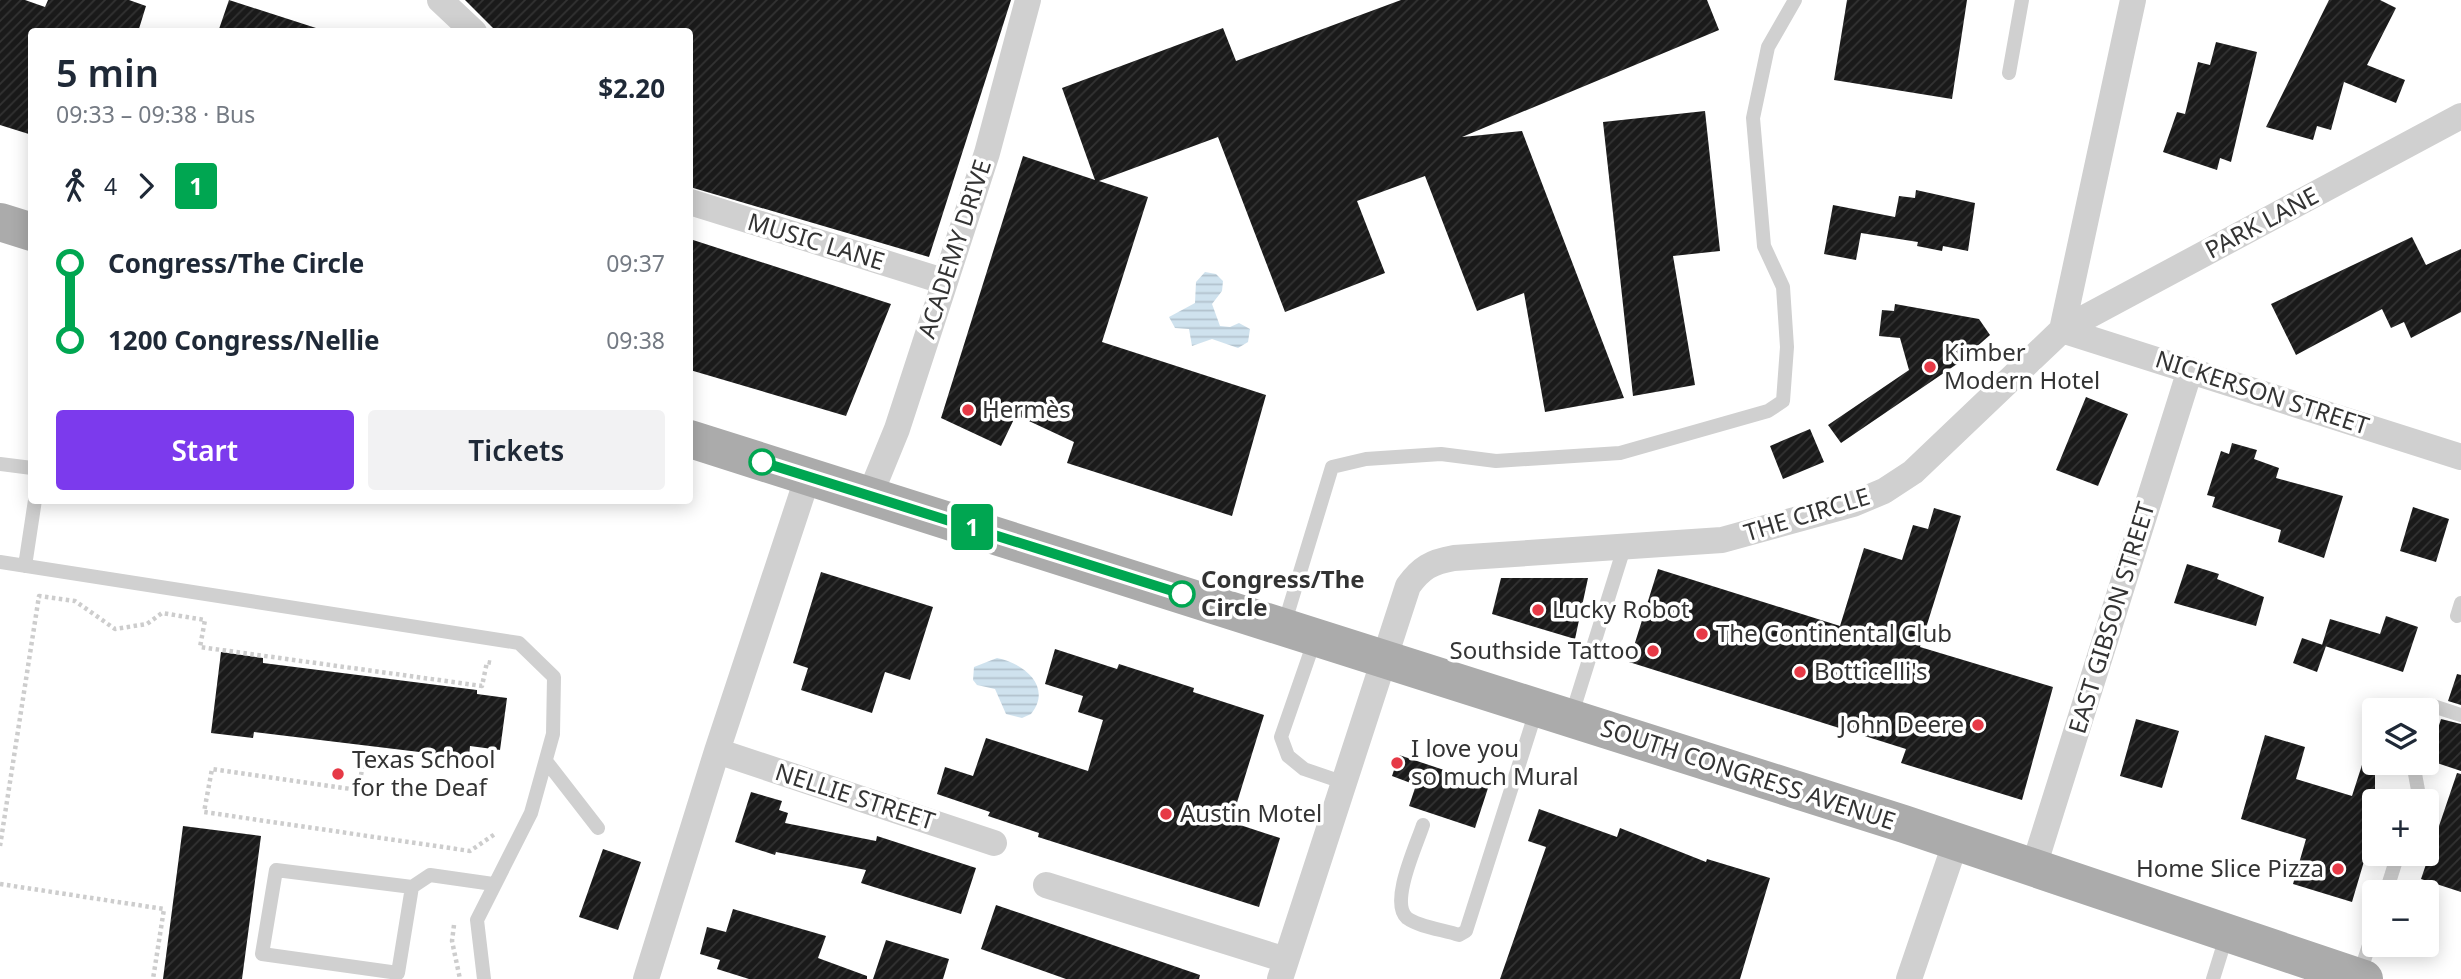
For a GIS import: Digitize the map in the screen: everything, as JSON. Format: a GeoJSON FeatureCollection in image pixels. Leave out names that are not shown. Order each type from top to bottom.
{"type":"FeatureCollection","features":[{"type":"Feature","properties":{"kind":"main road"},"geometry":{"type":"LineString","coordinates":[[0,222],[28,231]]}},
{"type":"Feature","properties":{"kind":"main road","name":"SOUTH CONGRESS AVENUE"},"geometry":{"type":"LineString","coordinates":[[693,440],[2034,866],[2362,978]]}},
{"type":"Feature","properties":{"kind":"street"},"geometry":{"type":"LineString","coordinates":[[440,0],[470,28]]}},
{"type":"Feature","properties":{"kind":"street","name":"ACADEMY DRIVE"},"geometry":{"type":"LineString","coordinates":[[870,495],[897,429],[943,281],[987,153],[1028,0]]}},
{"type":"Feature","properties":{"kind":"street"},"geometry":{"type":"LineString","coordinates":[[2062,330],[2133,0]]}},
{"type":"Feature","properties":{"kind":"street","name":"PARK LANE"},"geometry":{"type":"LineString","coordinates":[[2062,330],[2461,116]]}},
{"type":"Feature","properties":{"kind":"street","name":"MUSIC LANE"},"geometry":{"type":"LineString","coordinates":[[693,203],[943,281]]}},
{"type":"Feature","properties":{"kind":"street","name":"NICKERSON STREET"},"geometry":{"type":"LineString","coordinates":[[2062,330],[2461,457]]}},
{"type":"Feature","properties":{"kind":"street","name":"THE CIRCLE"},"geometry":{"type":"LineString","coordinates":[[1283,970],[1408,586],[1420,570],[1433,562],[1722,540],[1853,504],[1884,491],[1913,472],[2062,330]]}},
{"type":"Feature","properties":{"kind":"street","name":"EAST GIBSON STREET"},"geometry":{"type":"LineString","coordinates":[[2034,866],[2190,370]]}},
{"type":"Feature","properties":{"kind":"street"},"geometry":{"type":"LineString","coordinates":[[647,975],[717,751],[808,476]]}},
{"type":"Feature","properties":{"kind":"street","name":"NELLIE STREET"},"geometry":{"type":"LineString","coordinates":[[717,751],[994,843]]}},
{"type":"Feature","properties":{"kind":"street"},"geometry":{"type":"LineString","coordinates":[[1909,979],[1956,841]]}},
{"type":"Feature","properties":{"kind":"street"},"geometry":{"type":"LineString","coordinates":[[1046,885],[1283,970]]}},
{"type":"Feature","properties":{"kind":"lane"},"geometry":{"type":"LineString","coordinates":[[1345,783],[1304,769],[1288,756],[1282,737],[1332,467],[1366,459],[1441,454],[1496,461],[1620,453],[1768,411],[1783,401],[1787,347],[1783,287],[1764,246],[1753,118],[1768,47],[1795,0]]}},
{"type":"Feature","properties":{"kind":"lane"},"geometry":{"type":"LineString","coordinates":[[2010,73],[2022,0]]}},
{"type":"Feature","properties":{"kind":"lane"},"geometry":{"type":"LineString","coordinates":[[0,464],[28,468]]}},
{"type":"Feature","properties":{"kind":"lane"},"geometry":{"type":"LineString","coordinates":[[25,566],[34,504]]}},
{"type":"Feature","properties":{"kind":"lane"},"geometry":{"type":"LineString","coordinates":[[1423,825],[1399,895],[1401,910],[1407,918],[1459,935],[1466,931],[1554,713],[1625,548]]}},
{"type":"Feature","properties":{"kind":"lane"},"geometry":{"type":"LineString","coordinates":[[0,562],[519,643],[554,677],[553,734],[531,813],[477,920],[484,979]]}},
{"type":"Feature","properties":{"kind":"lane"},"geometry":{"type":"LineString","coordinates":[[2439,708],[2461,715]]}},
{"type":"Feature","properties":{"kind":"lane"},"geometry":{"type":"LineString","coordinates":[[546,761],[598,828]]}},
{"type":"Feature","properties":{"kind":"lane"},"geometry":{"type":"LineString","coordinates":[[412,887],[398,973],[262,954],[276,870],[412,887],[430,875],[494,884]]}},
{"type":"Feature","properties":{"kind":"lane"},"geometry":{"type":"LineString","coordinates":[[2213,979],[2228,933]]}},
{"type":"Feature","properties":{"kind":"lane"},"geometry":{"type":"LineString","coordinates":[[2362,978],[2367,957]]}},
{"type":"Feature","properties":{"kind":"path"},"geometry":{"type":"LineString","coordinates":[[0,846],[38,596],[75,601],[116,629],[148,624],[162,614],[205,620],[200,647],[482,686],[487,662],[500,665]]}},
{"type":"Feature","properties":{"kind":"path"},"geometry":{"type":"LineString","coordinates":[[363,765],[358,790],[212,769],[204,812],[470,852],[503,828]]}},
{"type":"Feature","properties":{"kind":"path"},"geometry":{"type":"LineString","coordinates":[[0,884],[164,909],[153,979]]}},
{"type":"Feature","properties":{"kind":"water"},"geometry":{"type":"Polygon","coordinates":[[[1205,272],[1216,274],[1223,281],[1222,291],[1212,304],[1220,326],[1230,327],[1239,323],[1250,329],[1248,342],[1238,348],[1212,339],[1192,346],[1189,329],[1175,328],[1169,317],[1195,303],[1196,282],[1205,272]]]}},
{"type":"Feature","properties":{"kind":"water"},"geometry":{"type":"Polygon","coordinates":[[[997,658],[1017,665],[1037,686],[1039,695],[1031,714],[1022,718],[1006,714],[995,689],[977,685],[973,680],[974,667],[997,658]]]}},
{"type":"Feature","properties":{"kind":"building"},"geometry":{"type":"Polygon","coordinates":[[[0,0],[25,0],[45,7],[48,0],[129,0],[146,6],[139,28],[28,28],[28,134],[0,125],[0,0]]]}},
{"type":"Feature","properties":{"kind":"building"},"geometry":{"type":"Polygon","coordinates":[[[229,0],[316,28],[219,28],[229,0]]]}},
{"type":"Feature","properties":{"kind":"building"},"geometry":{"type":"Polygon","coordinates":[[[465,0],[1011,0],[929,257],[693,188],[693,28],[493,28],[465,0]]]}},
{"type":"Feature","properties":{"kind":"building"},"geometry":{"type":"Polygon","coordinates":[[[1401,0],[1707,0],[1719,30],[1462,137],[1522,131],[1624,398],[1545,412],[1524,293],[1477,311],[1425,176],[1357,201],[1385,273],[1285,312],[1218,137],[1099,181],[1148,197],[1102,342],[1266,395],[1232,516],[1067,463],[1074,442],[1016,415],[1001,446],[941,418],[1023,156],[1095,180],[1062,88],[1223,28],[1236,61],[1401,0]]]}},
{"type":"Feature","properties":{"kind":"building"},"geometry":{"type":"Polygon","coordinates":[[[1847,0],[1967,0],[1952,99],[1834,80],[1847,0]]]}},
{"type":"Feature","properties":{"kind":"building"},"geometry":{"type":"Polygon","coordinates":[[[2329,0],[2380,0],[2396,8],[2367,65],[2405,80],[2396,103],[2344,82],[2331,130],[2317,126],[2313,140],[2266,127],[2329,0]]]}},
{"type":"Feature","properties":{"kind":"building"},"geometry":{"type":"Polygon","coordinates":[[[2216,42],[2257,52],[2231,162],[2220,158],[2217,170],[2163,152],[2177,112],[2185,114],[2198,62],[2210,65],[2216,42]]]}},
{"type":"Feature","properties":{"kind":"building"},"geometry":{"type":"Polygon","coordinates":[[[1705,111],[1720,251],[1673,256],[1695,385],[1633,396],[1603,122],[1705,111]]]}},
{"type":"Feature","properties":{"kind":"building"},"geometry":{"type":"Polygon","coordinates":[[[1916,190],[1975,203],[1968,251],[1943,246],[1942,251],[1917,246],[1918,242],[1861,233],[1856,260],[1824,254],[1833,205],[1895,217],[1899,196],[1915,198],[1916,190]]]}},
{"type":"Feature","properties":{"kind":"building"},"geometry":{"type":"Polygon","coordinates":[[[2412,237],[2426,265],[2461,249],[2461,312],[2411,338],[2404,322],[2391,328],[2382,309],[2296,355],[2271,304],[2412,237]]]}},
{"type":"Feature","properties":{"kind":"building"},"geometry":{"type":"Polygon","coordinates":[[[693,240],[891,304],[846,416],[693,371],[693,240]]]}},
{"type":"Feature","properties":{"kind":"building","name":"Kimber Modern Hotel"},"geometry":{"type":"Polygon","coordinates":[[[1895,304],[1979,319],[1990,335],[1957,364],[1841,443],[1828,425],[1909,370],[1900,338],[1879,336],[1882,310],[1894,311],[1895,304]]]}},
{"type":"Feature","properties":{"kind":"building"},"geometry":{"type":"Polygon","coordinates":[[[2086,397],[2128,414],[2098,486],[2056,470],[2086,397]]]}},
{"type":"Feature","properties":{"kind":"building"},"geometry":{"type":"Polygon","coordinates":[[[1810,429],[1824,462],[1783,479],[1770,446],[1810,429]]]}},
{"type":"Feature","properties":{"kind":"building"},"geometry":{"type":"Polygon","coordinates":[[[2232,443],[2257,450],[2254,459],[2279,468],[2276,478],[2343,496],[2324,558],[2278,542],[2281,530],[2212,507],[2215,497],[2207,495],[2221,451],[2229,454],[2232,443]]]}},
{"type":"Feature","properties":{"kind":"building"},"geometry":{"type":"Polygon","coordinates":[[[2413,507],[2449,519],[2436,562],[2400,551],[2413,507]]]}},
{"type":"Feature","properties":{"kind":"building"},"geometry":{"type":"Polygon","coordinates":[[[1934,508],[1961,516],[1920,647],[2053,687],[2022,800],[1901,763],[1906,749],[1629,662],[1658,569],[1840,626],[1864,548],[1902,560],[1913,525],[1928,529],[1934,508]]]}},
{"type":"Feature","properties":{"kind":"building"},"geometry":{"type":"Polygon","coordinates":[[[2187,564],[2219,574],[2217,579],[2264,597],[2256,626],[2174,603],[2187,564]]]}},
{"type":"Feature","properties":{"kind":"building"},"geometry":{"type":"Polygon","coordinates":[[[821,572],[933,607],[910,680],[885,672],[872,713],[801,690],[808,668],[793,663],[821,572]]]}},
{"type":"Feature","properties":{"kind":"building"},"geometry":{"type":"Polygon","coordinates":[[[1501,578],[1588,578],[1575,639],[1492,614],[1501,578]]]}},
{"type":"Feature","properties":{"kind":"building"},"geometry":{"type":"Polygon","coordinates":[[[2386,616],[2418,627],[2403,672],[2322,645],[2330,619],[2380,634],[2386,616]]]}},
{"type":"Feature","properties":{"kind":"building"},"geometry":{"type":"Polygon","coordinates":[[[2302,638],[2326,646],[2317,672],[2293,663],[2302,638]]]}},
{"type":"Feature","properties":{"kind":"building"},"geometry":{"type":"Polygon","coordinates":[[[1055,649],[1117,669],[1119,664],[1194,688],[1193,692],[1264,715],[1231,822],[1280,838],[1259,907],[1038,837],[1039,833],[988,816],[990,812],[937,794],[945,767],[973,776],[986,738],[1088,771],[1103,720],[1078,712],[1083,696],[1045,684],[1055,649]]]}},
{"type":"Feature","properties":{"kind":"building"},"geometry":{"type":"Polygon","coordinates":[[[221,652],[263,658],[263,663],[477,690],[477,694],[507,698],[500,750],[470,746],[469,758],[254,732],[253,738],[211,733],[221,652]]]}},
{"type":"Feature","properties":{"kind":"building"},"geometry":{"type":"Polygon","coordinates":[[[2457,674],[2461,675],[2461,705],[2448,701],[2457,674]]]}},
{"type":"Feature","properties":{"kind":"building"},"geometry":{"type":"Polygon","coordinates":[[[2136,719],[2179,731],[2162,788],[2120,776],[2136,719]]]}},
{"type":"Feature","properties":{"kind":"building"},"geometry":{"type":"Polygon","coordinates":[[[2441,719],[2461,724],[2461,771],[2439,764],[2441,719]]]}},
{"type":"Feature","properties":{"kind":"building"},"geometry":{"type":"Polygon","coordinates":[[[2265,735],[2305,747],[2296,779],[2352,796],[2362,765],[2362,775],[2375,775],[2375,789],[2362,789],[2363,866],[2352,902],[2293,884],[2306,839],[2241,819],[2265,735]]]}},
{"type":"Feature","properties":{"kind":"building"},"geometry":{"type":"Polygon","coordinates":[[[1399,755],[1489,785],[1475,828],[1409,806],[1416,785],[1392,776],[1399,755]]]}},
{"type":"Feature","properties":{"kind":"building"},"geometry":{"type":"Polygon","coordinates":[[[2457,773],[2461,774],[2461,892],[2439,885],[2439,880],[2421,879],[2425,866],[2439,866],[2439,826],[2457,773]]]}},
{"type":"Feature","properties":{"kind":"building"},"geometry":{"type":"Polygon","coordinates":[[[751,792],[782,801],[779,810],[788,813],[785,823],[876,841],[877,836],[976,868],[961,914],[861,883],[866,870],[776,852],[775,855],[735,842],[751,792]]]}},
{"type":"Feature","properties":{"kind":"building"},"geometry":{"type":"Polygon","coordinates":[[[1539,809],[1617,837],[1620,828],[1706,862],[1707,859],[1770,878],[1740,979],[1500,979],[1546,847],[1528,841],[1539,809]]]}},
{"type":"Feature","properties":{"kind":"building"},"geometry":{"type":"Polygon","coordinates":[[[183,826],[261,836],[242,979],[163,979],[183,826]]]}},
{"type":"Feature","properties":{"kind":"building"},"geometry":{"type":"Polygon","coordinates":[[[603,849],[641,862],[618,930],[579,917],[603,849]]]}},
{"type":"Feature","properties":{"kind":"building"},"geometry":{"type":"Polygon","coordinates":[[[996,905],[1200,975],[1199,979],[1066,979],[981,949],[996,905]]]}},
{"type":"Feature","properties":{"kind":"building"},"geometry":{"type":"Polygon","coordinates":[[[733,909],[826,936],[818,958],[867,976],[867,979],[749,979],[717,969],[720,960],[700,954],[707,927],[726,932],[733,909]]]}},
{"type":"Feature","properties":{"kind":"building"},"geometry":{"type":"Polygon","coordinates":[[[886,940],[949,959],[943,979],[873,979],[886,940]]]}},
{"type":"Feature","properties":{"kind":"bus line","name":"1"},"geometry":{"type":"LineString","coordinates":[[762,462],[1182,594]]}},
{"type":"Feature","properties":{"kind":"place","name":"Kimber Modern Hotel"},"geometry":{"type":"Point","coordinates":[1930,367]}},
{"type":"Feature","properties":{"kind":"place","name":"Hermès"},"geometry":{"type":"Point","coordinates":[968,410]}},
{"type":"Feature","properties":{"kind":"place","name":"Congress/The Circle"},"geometry":{"type":"Point","coordinates":[1182,594]}},
{"type":"Feature","properties":{"kind":"place","name":"Lucky Robot"},"geometry":{"type":"Point","coordinates":[1538,610]}},
{"type":"Feature","properties":{"kind":"place","name":"The Continental Club"},"geometry":{"type":"Point","coordinates":[1702,634]}},
{"type":"Feature","properties":{"kind":"place","name":"Southside Tattoo"},"geometry":{"type":"Point","coordinates":[1653,651]}},
{"type":"Feature","properties":{"kind":"place","name":"Botticelli's"},"geometry":{"type":"Point","coordinates":[1800,672]}},
{"type":"Feature","properties":{"kind":"place","name":"John Deere"},"geometry":{"type":"Point","coordinates":[1978,725]}},
{"type":"Feature","properties":{"kind":"place","name":"I love you so much Mural"},"geometry":{"type":"Point","coordinates":[1397,763]}},
{"type":"Feature","properties":{"kind":"place","name":"Texas School for the Deaf"},"geometry":{"type":"Point","coordinates":[338,774]}},
{"type":"Feature","properties":{"kind":"place","name":"Austin Motel"},"geometry":{"type":"Point","coordinates":[1166,814]}},
{"type":"Feature","properties":{"kind":"place","name":"Home Slice Pizza"},"geometry":{"type":"Point","coordinates":[2338,869]}}]}
